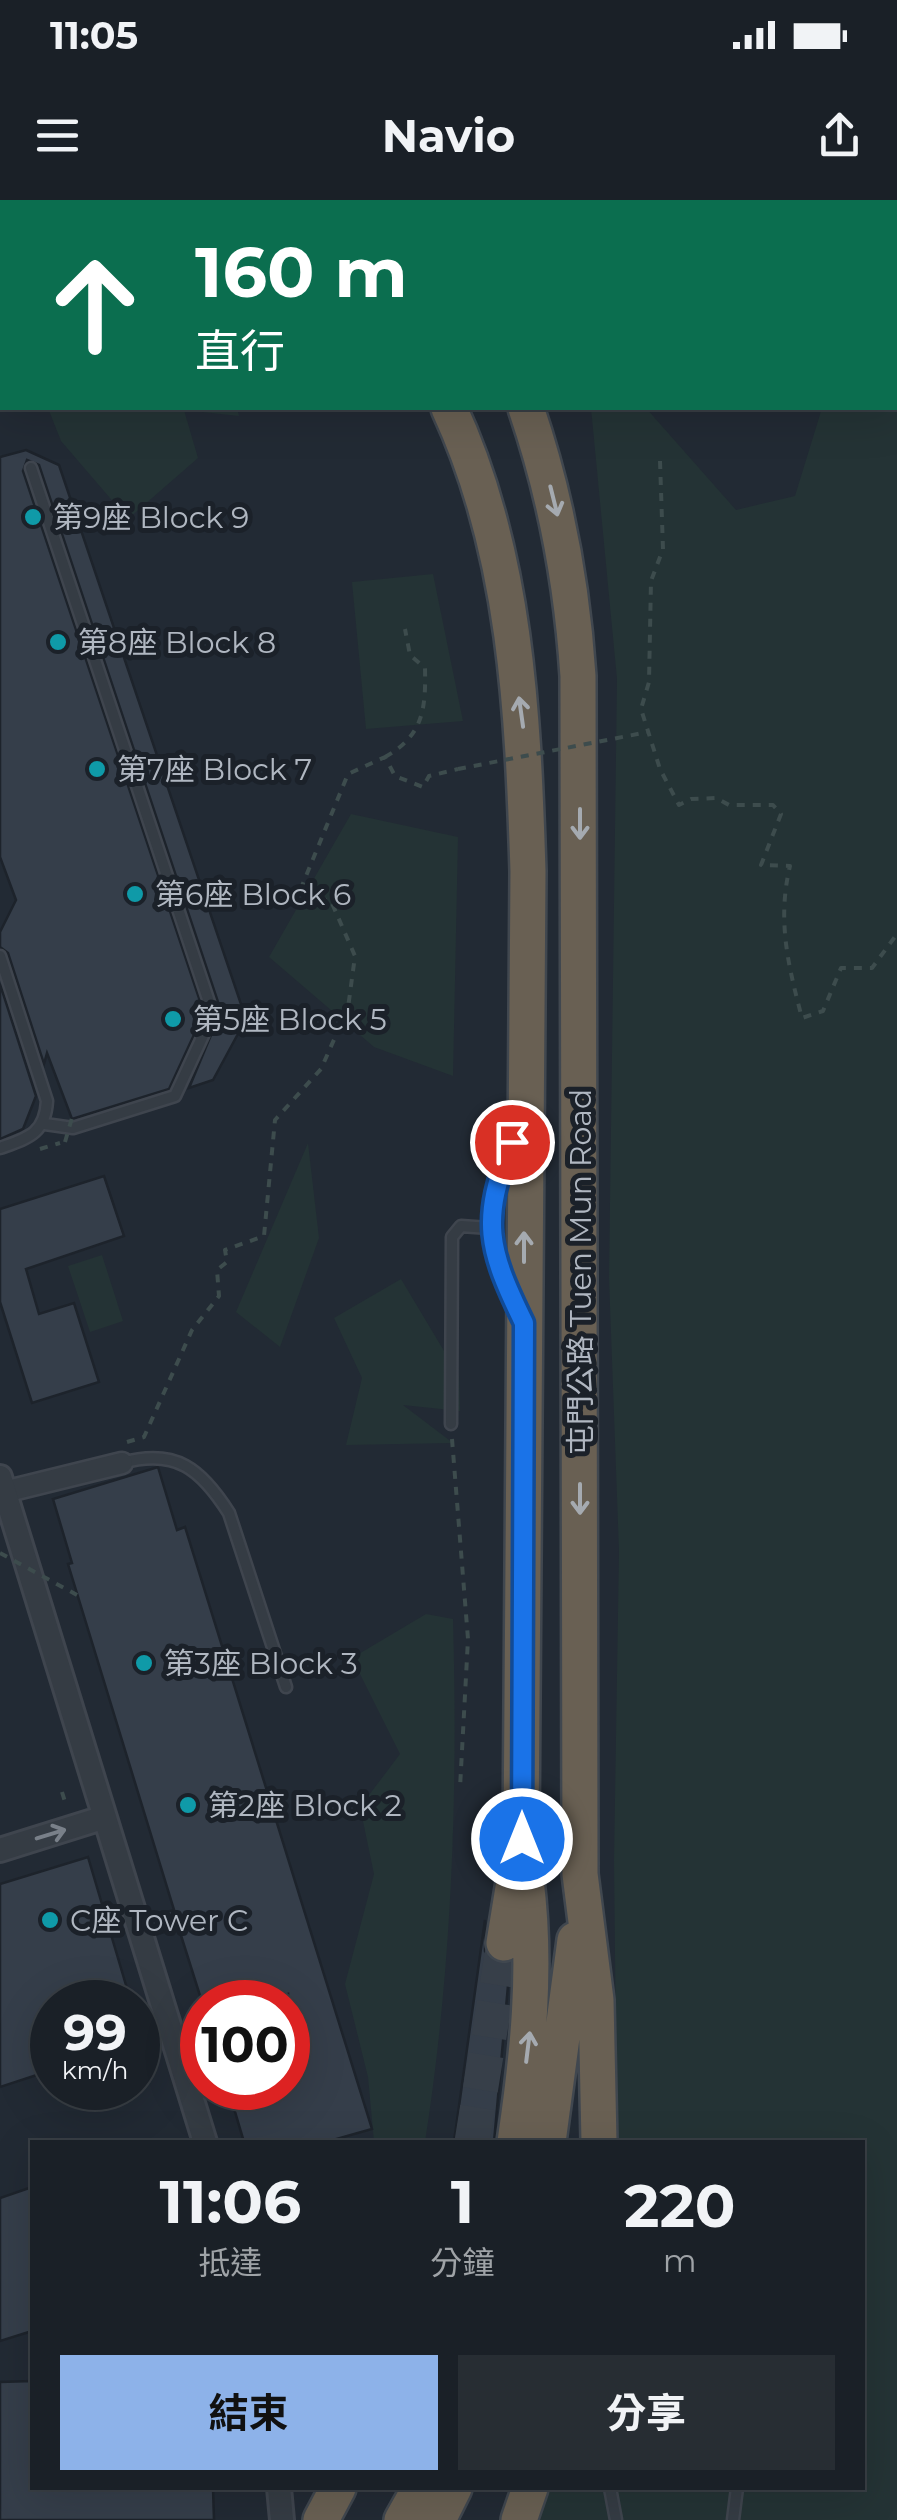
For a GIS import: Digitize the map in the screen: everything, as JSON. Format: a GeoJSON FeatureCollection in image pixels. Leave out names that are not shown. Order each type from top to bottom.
{"type":"FeatureCollection","features":[{"type":"Feature","properties":{"kind":"highway","name":"屯門公路 Tuen Mun Road"},"geometry":{"type":"LineString","coordinates":[[450,410],[472,457],[492,521],[524,732],[528,871],[522,1839],[504,1944]]}},
{"type":"Feature","properties":{"kind":"highway","name":"屯門公路 Tuen Mun Road"},"geometry":{"type":"LineString","coordinates":[[527,410],[542,454],[569,570],[579,696],[580,1874],[596,2000],[598,2140]]}},
{"type":"Feature","properties":{"kind":"highway"},"geometry":{"type":"LineString","coordinates":[[515,2140],[530,2032],[533,1952],[522,1839]]}},
{"type":"Feature","properties":{"kind":"highway"},"geometry":{"type":"LineString","coordinates":[[548,2140],[580,1874]]}},
{"type":"Feature","properties":{"kind":"highway"},"geometry":{"type":"LineString","coordinates":[[321,2520],[337,2490]]}},
{"type":"Feature","properties":{"kind":"highway"},"geometry":{"type":"LineString","coordinates":[[402,2520],[419,2490]]}},
{"type":"Feature","properties":{"kind":"highway"},"geometry":{"type":"LineString","coordinates":[[438,2520],[453,2490]]}},
{"type":"Feature","properties":{"kind":"highway"},"geometry":{"type":"LineString","coordinates":[[518,2520],[529,2490]]}},
{"type":"Feature","properties":{"kind":"street"},"geometry":{"type":"LineString","coordinates":[[120,1454],[2,1485],[102,1818],[205,2140]]}},
{"type":"Feature","properties":{"kind":"street"},"geometry":{"type":"LineString","coordinates":[[0,1850],[102,1818]]}},
{"type":"Feature","properties":{"kind":"street"},"geometry":{"type":"LineString","coordinates":[[279,2490],[282,2520]]}},
{"type":"Feature","properties":{"kind":"lane"},"geometry":{"type":"LineString","coordinates":[[30,468],[213,1014],[174,1096],[73,1128],[45,1124]]}},
{"type":"Feature","properties":{"kind":"lane"},"geometry":{"type":"LineString","coordinates":[[50,571],[63,566]]}},
{"type":"Feature","properties":{"kind":"lane"},"geometry":{"type":"LineString","coordinates":[[0,956],[45,1082],[45,1124],[33,1136],[0,1148]]}},
{"type":"Feature","properties":{"kind":"lane"},"geometry":{"type":"LineString","coordinates":[[524,1323],[500,1274],[488,1228],[500,1173],[526,1110]]}},
{"type":"Feature","properties":{"kind":"lane"},"geometry":{"type":"LineString","coordinates":[[451,1424],[452,1237],[461,1226],[488,1228]]}},
{"type":"Feature","properties":{"kind":"lane"},"geometry":{"type":"LineString","coordinates":[[120,1454],[185,1464],[215,1491],[230,1514],[286,1687]]}},
{"type":"Feature","properties":{"kind":"lane"},"geometry":{"type":"LineString","coordinates":[[610,2490],[616,2520]]}},
{"type":"Feature","properties":{"kind":"lane"},"geometry":{"type":"LineString","coordinates":[[733,2520],[737,2490]]}},
{"type":"Feature","properties":{"kind":"path"},"geometry":{"type":"LineString","coordinates":[[660,461],[663,549],[651,581],[649,682],[641,709],[679,805],[691,799],[716,798],[729,805],[773,805],[781,814],[762,865],[790,866],[782,898],[784,950],[802,1018],[824,1011],[841,968],[872,968],[897,934]]}},
{"type":"Feature","properties":{"kind":"path"},"geometry":{"type":"LineString","coordinates":[[120,1454],[144,1437],[192,1330],[220,1296],[217,1270],[228,1262],[224,1250],[264,1236],[276,1120],[321,1068],[348,1008],[355,956],[331,901],[299,893],[348,774],[386,757],[412,739],[426,699],[426,668],[410,655],[405,629]]}},
{"type":"Feature","properties":{"kind":"path"},"geometry":{"type":"LineString","coordinates":[[386,757],[395,776],[423,787],[429,776],[648,732]]}},
{"type":"Feature","properties":{"kind":"path"},"geometry":{"type":"LineString","coordinates":[[64,1142],[74,1111]]}},
{"type":"Feature","properties":{"kind":"path"},"geometry":{"type":"LineString","coordinates":[[451,1424],[468,1640],[460,1788]]}},
{"type":"Feature","properties":{"kind":"path"},"geometry":{"type":"LineString","coordinates":[[0,1552],[77,1595]]}},
{"type":"Feature","properties":{"kind":"shaded area"},"geometry":{"type":"Polygon","coordinates":[[[49,410],[184,410],[198,458],[128,519],[61,441],[49,410]]]}},
{"type":"Feature","properties":{"kind":"shaded area"},"geometry":{"type":"Polygon","coordinates":[[[184,410],[238,410],[239,416],[184,410]]]}},
{"type":"Feature","properties":{"kind":"shaded area"},"geometry":{"type":"Polygon","coordinates":[[[591,410],[648,410],[736,510],[795,496],[821,410],[897,410],[897,2520],[536,2520],[546,2490],[865,2490],[865,2140],[617,2140],[614,1861],[619,1551],[609,1278],[617,679],[591,410]]]}},
{"type":"Feature","properties":{"kind":"shaded area"},"geometry":{"type":"Polygon","coordinates":[[[433,574],[463,721],[366,729],[352,582],[433,574]]]}},
{"type":"Feature","properties":{"kind":"shaded area"},"geometry":{"type":"Polygon","coordinates":[[[351,814],[458,837],[453,1076],[374,1047],[269,957],[351,814]]]}},
{"type":"Feature","properties":{"kind":"shaded area"},"geometry":{"type":"Polygon","coordinates":[[[308,1143],[319,1238],[280,1347],[236,1312],[308,1143]]]}},
{"type":"Feature","properties":{"kind":"shaded area"},"geometry":{"type":"Polygon","coordinates":[[[102,1255],[123,1321],[90,1332],[68,1266],[102,1255]]]}},
{"type":"Feature","properties":{"kind":"shaded area"},"geometry":{"type":"Polygon","coordinates":[[[401,1279],[459,1376],[460,1411],[403,1405],[453,1443],[346,1445],[362,1378],[334,1318],[401,1279]]]}},
{"type":"Feature","properties":{"kind":"shaded area"},"geometry":{"type":"Polygon","coordinates":[[[426,1614],[453,1619],[451,1881],[425,2140],[374,2140],[368,2077],[345,1984],[374,1874],[360,1807],[400,1754],[352,1658],[426,1614]]]}},
{"type":"Feature","properties":{"kind":"building"},"geometry":{"type":"Polygon","coordinates":[[[26,450],[59,465],[246,1019],[213,1080],[189,1088],[221,1011],[39,465],[27,460],[23,471],[204,1013],[169,1089],[72,1119],[47,1053],[44,1064],[8,953],[0,947],[0,932],[16,900],[0,857],[0,457],[26,450]]]}},
{"type":"Feature","properties":{"kind":"building"},"geometry":{"type":"Polygon","coordinates":[[[0,984],[36,1096],[23,1129],[0,1139],[0,984]]]}},
{"type":"Feature","properties":{"kind":"building"},"geometry":{"type":"Polygon","coordinates":[[[104,1176],[124,1236],[26,1269],[39,1314],[74,1303],[99,1382],[32,1403],[0,1302],[0,1209],[104,1176]]]}},
{"type":"Feature","properties":{"kind":"building"},"geometry":{"type":"Polygon","coordinates":[[[158,1467],[177,1530],[185,1527],[372,2129],[333,2140],[243,2140],[235,2110],[310,2110],[310,1980],[195,1980],[179,1929],[161,1933],[156,1915],[174,1910],[68,1564],[72,1563],[53,1499],[158,1467]]]}},
{"type":"Feature","properties":{"kind":"building"},"geometry":{"type":"Polygon","coordinates":[[[88,1857],[124,1980],[30,1980],[30,2077],[0,2087],[0,1884],[88,1857]]]}},
{"type":"Feature","properties":{"kind":"building"},"geometry":{"type":"Polygon","coordinates":[[[485,1920],[485,1951],[491,1960],[510,1963],[494,2140],[454,2140],[485,1920]]]}},
{"type":"Feature","properties":{"kind":"building"},"geometry":{"type":"Polygon","coordinates":[[[30,2188],[30,2332],[0,2341],[0,2198],[30,2188]]]}},
{"type":"Feature","properties":{"kind":"building"},"geometry":{"type":"Polygon","coordinates":[[[30,2381],[30,2490],[213,2490],[214,2520],[0,2520],[0,2382],[30,2381]]]}},
{"type":"Feature","properties":{"kind":"tunnel"},"geometry":{"type":"LineString","coordinates":[[472,2140],[504,1943]]}},
{"type":"Feature","properties":{"kind":"place","name":"第9座 Block 9"},"geometry":{"type":"Point","coordinates":[33,517]}},
{"type":"Feature","properties":{"kind":"place","name":"第8座 Block 8"},"geometry":{"type":"Point","coordinates":[58,642]}},
{"type":"Feature","properties":{"kind":"place","name":"第7座 Block 7"},"geometry":{"type":"Point","coordinates":[97,769]}},
{"type":"Feature","properties":{"kind":"place","name":"第6座 Block 6"},"geometry":{"type":"Point","coordinates":[135,894]}},
{"type":"Feature","properties":{"kind":"place","name":"第5座 Block 5"},"geometry":{"type":"Point","coordinates":[173,1019]}},
{"type":"Feature","properties":{"kind":"place","name":"第3座 Block 3"},"geometry":{"type":"Point","coordinates":[144,1663]}},
{"type":"Feature","properties":{"kind":"place","name":"第2座 Block 2"},"geometry":{"type":"Point","coordinates":[188,1805]}},
{"type":"Feature","properties":{"kind":"place","name":"C座 Tower C"},"geometry":{"type":"Point","coordinates":[50,1920]}},
{"type":"Feature","properties":{"kind":"route"},"geometry":{"type":"LineString","coordinates":[[512,1142],[500,1173],[488,1228],[500,1274],[524,1323],[522,1839]]}}]}
